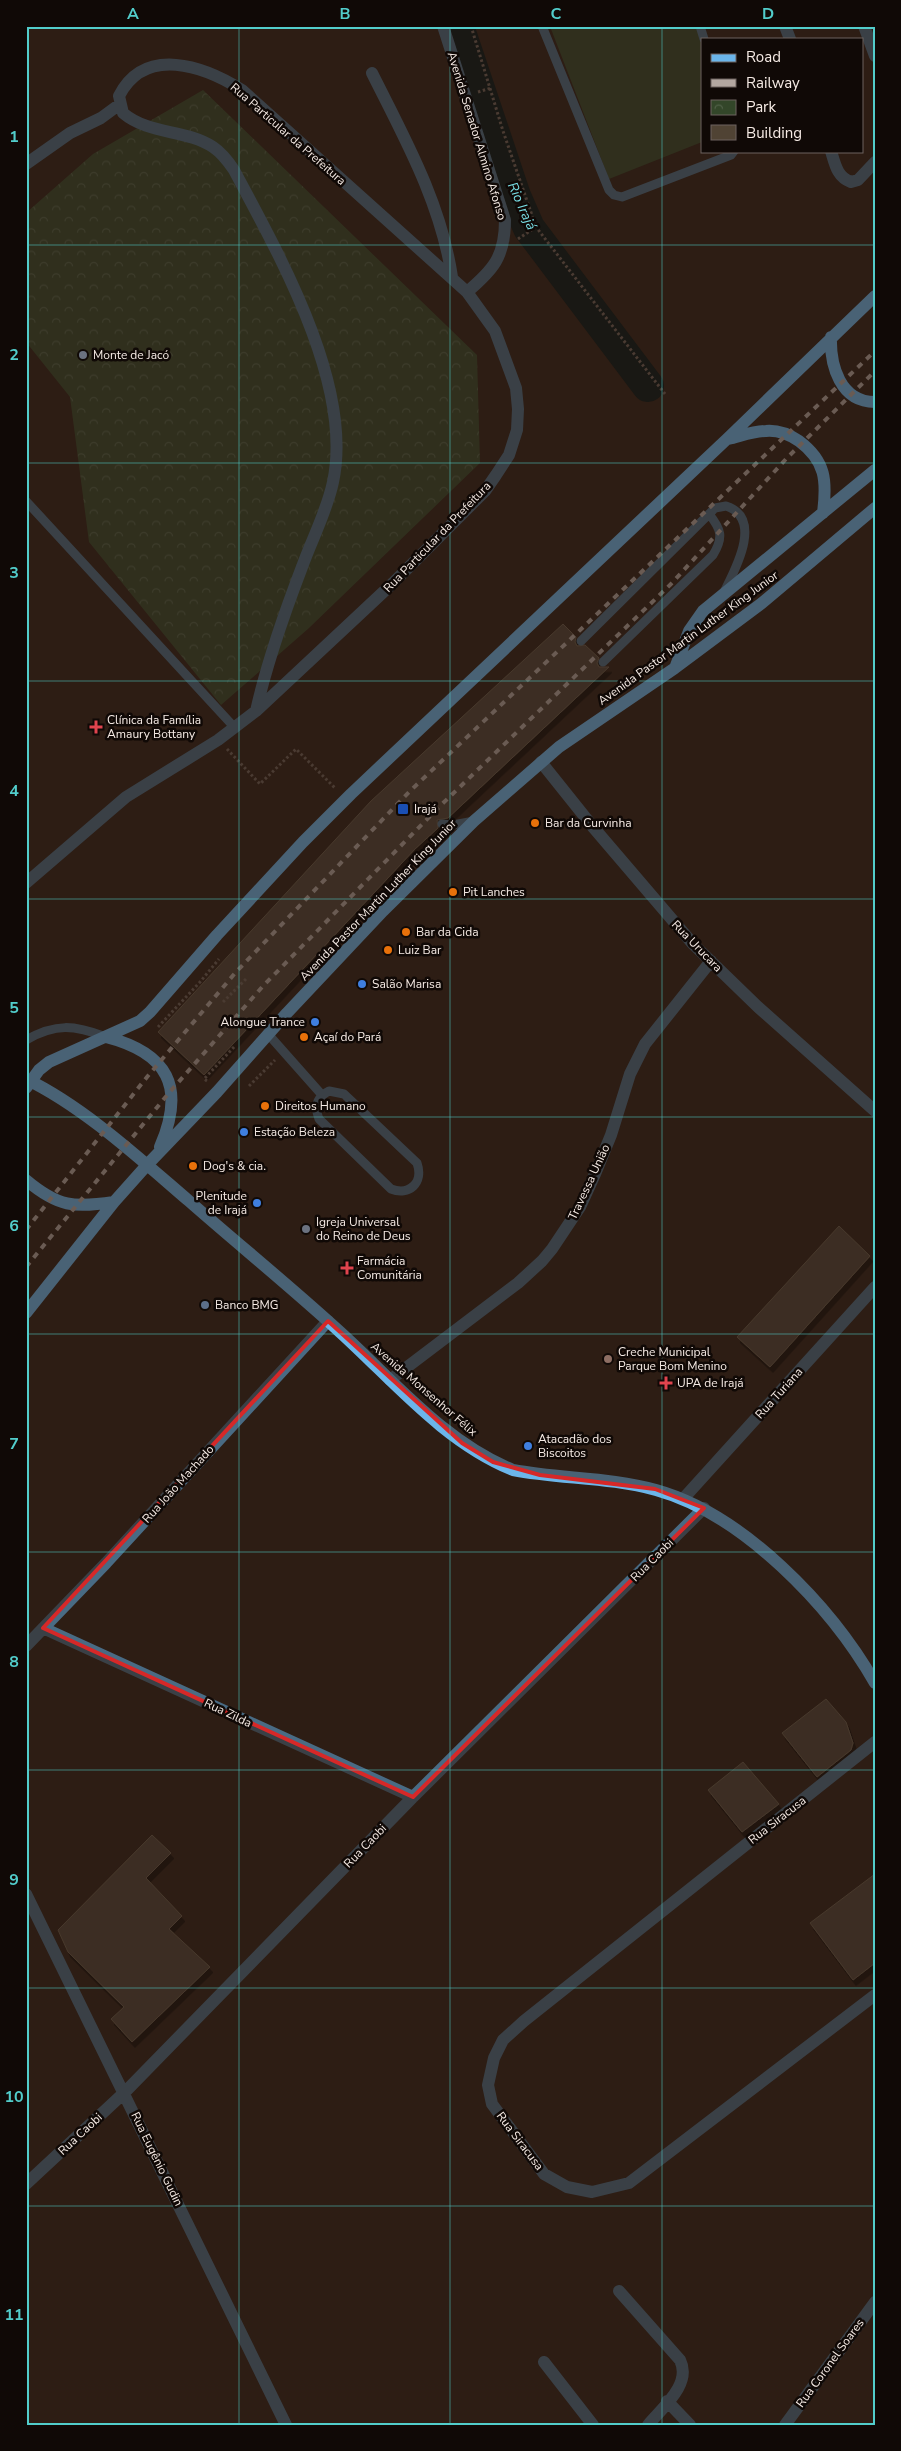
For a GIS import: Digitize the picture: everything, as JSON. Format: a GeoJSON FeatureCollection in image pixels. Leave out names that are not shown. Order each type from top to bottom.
{"type":"FeatureCollection","features":[{"type":"Feature","properties":{"kind":"main road"},"geometry":{"type":"LineString","coordinates":[[27,1082],[49,1062],[140,1021],[157,1006],[217,935],[303,842],[351,794],[727,440],[875,296]]}},
{"type":"Feature","properties":{"kind":"main road"},"geometry":{"type":"LineString","coordinates":[[831,337],[832,364],[845,388],[855,397],[868,402],[875,402]]}},
{"type":"Feature","properties":{"kind":"main road"},"geometry":{"type":"LineString","coordinates":[[727,440],[757,432],[779,432],[794,438],[809,449],[820,463],[824,477],[826,493],[823,513]]}},
{"type":"Feature","properties":{"kind":"main road"},"geometry":{"type":"LineString","coordinates":[[675,668],[696,620],[724,593],[875,470]]}},
{"type":"Feature","properties":{"kind":"main road","name":"Avenida Pastor Martin Luther King Junior"},"geometry":{"type":"LineString","coordinates":[[26,1313],[114,1202],[157,1154],[423,870],[474,821],[541,762],[675,668],[762,603],[875,508]]}},
{"type":"Feature","properties":{"kind":"main road"},"geometry":{"type":"LineString","coordinates":[[106,1037],[131,1044],[149,1054],[169,1082],[173,1096],[170,1124],[157,1154]]}},
{"type":"Feature","properties":{"kind":"main road","name":"Avenida Monsenhor Félix"},"geometry":{"type":"LineString","coordinates":[[27,1082],[83,1114],[147,1165],[328,1321],[390,1380],[462,1443],[506,1467],[540,1475],[627,1484],[655,1489],[704,1508],[748,1536],[778,1564],[839,1630],[875,1683]]}},
{"type":"Feature","properties":{"kind":"main road"},"geometry":{"type":"LineString","coordinates":[[26,1180],[41,1193],[63,1204],[84,1205],[114,1202]]}},
{"type":"Feature","properties":{"kind":"street","name":"Avenida Senador Almino Afonso"},"geometry":{"type":"LineString","coordinates":[[443,26],[505,220],[505,238],[499,258],[490,272],[467,292]]}},
{"type":"Feature","properties":{"kind":"street"},"geometry":{"type":"LineString","coordinates":[[785,26],[790,38]]}},
{"type":"Feature","properties":{"kind":"street"},"geometry":{"type":"LineString","coordinates":[[864,26],[875,56]]}},
{"type":"Feature","properties":{"kind":"street","name":"Rua Particular da Prefeitura"},"geometry":{"type":"LineString","coordinates":[[26,883],[126,797],[218,740],[256,711],[393,583],[485,491],[509,455],[517,430],[516,388],[495,331],[467,292],[242,90],[227,81],[199,69],[162,64],[144,69],[132,77],[119,96],[120,104]]}},
{"type":"Feature","properties":{"kind":"street"},"geometry":{"type":"LineString","coordinates":[[372,73],[431,196],[442,228],[452,278]]}},
{"type":"Feature","properties":{"kind":"street"},"geometry":{"type":"LineString","coordinates":[[26,164],[70,133],[100,118],[120,104],[123,113],[139,124],[212,146],[222,155],[234,170],[292,285],[321,360],[333,401],[338,448],[333,482],[280,626],[256,711]]}},
{"type":"Feature","properties":{"kind":"street"},"geometry":{"type":"LineString","coordinates":[[831,152],[839,174],[844,180],[851,182],[858,180],[875,162]]}},
{"type":"Feature","properties":{"kind":"street","name":"Rua Urucara"},"geometry":{"type":"LineString","coordinates":[[541,762],[658,905],[710,961],[875,1111]]}},
{"type":"Feature","properties":{"kind":"street","name":"Travessa União"},"geometry":{"type":"LineString","coordinates":[[390,1380],[518,1283],[552,1249],[580,1207],[611,1135],[630,1074],[644,1044],[710,961]]}},
{"type":"Feature","properties":{"kind":"street","name":"Rua Turiana"},"geometry":{"type":"LineString","coordinates":[[683,1499],[874,1288]]}},
{"type":"Feature","properties":{"kind":"street","name":"Rua João Machado"},"geometry":{"type":"LineString","coordinates":[[26,1646],[328,1321]]}},
{"type":"Feature","properties":{"kind":"street","name":"Rua Caobi"},"geometry":{"type":"LineString","coordinates":[[26,2184],[125,2092],[412,1797],[704,1508]]}},
{"type":"Feature","properties":{"kind":"street","name":"Rua Zilda"},"geometry":{"type":"LineString","coordinates":[[43,1628],[412,1797]]}},
{"type":"Feature","properties":{"kind":"street","name":"Rua Siracusa"},"geometry":{"type":"LineString","coordinates":[[875,1742],[524,2021],[503,2040],[494,2058],[488,2085],[492,2104],[544,2174],[568,2187],[592,2192],[608,2190],[629,2183],[875,1995]]}},
{"type":"Feature","properties":{"kind":"street","name":"Rua Eugênio Gudin"},"geometry":{"type":"LineString","coordinates":[[26,1894],[125,2092],[286,2425]]}},
{"type":"Feature","properties":{"kind":"street"},"geometry":{"type":"LineString","coordinates":[[619,2290],[680,2360],[683,2367],[681,2385],[648,2425]]}},
{"type":"Feature","properties":{"kind":"street","name":"Rua Coronel Soares"},"geometry":{"type":"LineString","coordinates":[[786,2425],[875,2302]]}},
{"type":"Feature","properties":{"kind":"street"},"geometry":{"type":"LineString","coordinates":[[544,2362],[593,2425]]}},
{"type":"Feature","properties":{"kind":"street"},"geometry":{"type":"LineString","coordinates":[[668,2401],[690,2425]]}},
{"type":"Feature","properties":{"kind":"lane"},"geometry":{"type":"LineString","coordinates":[[542,26],[609,190],[614,194],[622,197],[731,155],[733,152]]}},
{"type":"Feature","properties":{"kind":"lane"},"geometry":{"type":"LineString","coordinates":[[700,26],[704,38]]}},
{"type":"Feature","properties":{"kind":"lane"},"geometry":{"type":"LineString","coordinates":[[26,501],[235,728]]}},
{"type":"Feature","properties":{"kind":"lane"},"geometry":{"type":"LineString","coordinates":[[581,641],[709,514],[720,506],[730,507],[738,515],[744,528],[744,546],[739,563],[724,593]]}},
{"type":"Feature","properties":{"kind":"lane"},"geometry":{"type":"LineString","coordinates":[[603,662],[712,554],[721,540],[721,534],[720,528],[709,514]]}},
{"type":"Feature","properties":{"kind":"lane"},"geometry":{"type":"LineString","coordinates":[[442,824],[453,825],[474,821]]}},
{"type":"Feature","properties":{"kind":"lane"},"geometry":{"type":"LineString","coordinates":[[26,1040],[50,1029],[71,1026],[106,1037]]}},
{"type":"Feature","properties":{"kind":"lane"},"geometry":{"type":"LineString","coordinates":[[268,1034],[322,1095]]}},
{"type":"Feature","properties":{"kind":"lane"},"geometry":{"type":"LineString","coordinates":[[329,1091],[344,1094],[417,1163],[420,1170],[419,1179],[414,1186],[407,1191],[398,1192],[390,1188],[319,1119],[316,1103],[322,1095],[329,1091]]}},
{"type":"Feature","properties":{"kind":"path"},"geometry":{"type":"LineString","coordinates":[[471,26],[489,89],[535,228],[665,394]]}},
{"type":"Feature","properties":{"kind":"path"},"geometry":{"type":"LineString","coordinates":[[476,92],[489,89]]}},
{"type":"Feature","properties":{"kind":"path"},"geometry":{"type":"LineString","coordinates":[[525,236],[535,228]]}},
{"type":"Feature","properties":{"kind":"path"},"geometry":{"type":"LineString","coordinates":[[218,740],[260,784],[296,749],[337,789],[351,794]]}},
{"type":"Feature","properties":{"kind":"path"},"geometry":{"type":"LineString","coordinates":[[155,1029],[201,983],[222,955]]}},
{"type":"Feature","properties":{"kind":"path"},"geometry":{"type":"LineString","coordinates":[[224,1002],[246,979]]}},
{"type":"Feature","properties":{"kind":"highlighted area"},"geometry":{"type":"Polygon","coordinates":[[[328,1321],[462,1443],[493,1462],[540,1475],[655,1489],[704,1508],[413,1797],[43,1628],[328,1321]]]}},
{"type":"Feature","properties":{"kind":"green space"},"geometry":{"type":"Polygon","coordinates":[[[559,26],[696,26],[701,39],[701,142],[609,179],[551,29],[559,26]]]}},
{"type":"Feature","properties":{"kind":"green space"},"geometry":{"type":"Polygon","coordinates":[[[203,90],[477,355],[480,463],[309,628],[221,705],[89,542],[70,397],[26,342],[26,213],[93,154],[203,90]]]}},
{"type":"Feature","properties":{"kind":"building"},"geometry":{"type":"Polygon","coordinates":[[[563,624],[576,637],[575,642],[577,646],[585,645],[599,658],[597,663],[599,667],[609,667],[448,818],[437,820],[438,828],[415,849],[204,1075],[158,1032],[371,801],[563,624]]]}},
{"type":"Feature","properties":{"kind":"building"},"geometry":{"type":"Polygon","coordinates":[[[839,1226],[870,1256],[770,1367],[737,1337],[839,1226]]]}},
{"type":"Feature","properties":{"kind":"building"},"geometry":{"type":"Polygon","coordinates":[[[826,1699],[846,1722],[853,1743],[851,1750],[817,1777],[782,1733],[826,1699]]]}},
{"type":"Feature","properties":{"kind":"building"},"geometry":{"type":"Polygon","coordinates":[[[743,1762],[779,1804],[742,1832],[708,1790],[743,1762]]]}},
{"type":"Feature","properties":{"kind":"building"},"geometry":{"type":"Polygon","coordinates":[[[152,1835],[171,1853],[146,1878],[182,1916],[169,1929],[210,1967],[132,2042],[111,2019],[124,2007],[68,1952],[58,1930],[152,1835]]]}},
{"type":"Feature","properties":{"kind":"building"},"geometry":{"type":"Polygon","coordinates":[[[875,1874],[875,1963],[853,1980],[810,1923],[875,1874]]]}},
{"type":"Feature","properties":{"kind":"waterway","name":"Rio Irajá"},"geometry":{"type":"LineString","coordinates":[[458,26],[515,196],[529,228],[648,386]]}},
{"type":"Feature","properties":{"kind":"railway"},"geometry":{"type":"LineString","coordinates":[[26,1230],[147,1077],[236,972],[409,792],[875,351]]}},
{"type":"Feature","properties":{"kind":"railway"},"geometry":{"type":"LineString","coordinates":[[26,1267],[168,1094],[263,986],[439,807],[671,584],[786,459],[875,371]]}},
{"type":"Feature","properties":{"kind":"place","name":"Monte de Jacó"},"geometry":{"type":"Point","coordinates":[83,355]}},
{"type":"Feature","properties":{"kind":"place","name":"Clínica da Família Amaury Bottany"},"geometry":{"type":"Point","coordinates":[96,727]}},
{"type":"Feature","properties":{"kind":"place","name":"Irajá"},"geometry":{"type":"Point","coordinates":[403,809]}},
{"type":"Feature","properties":{"kind":"place","name":"Bar da Curvinha"},"geometry":{"type":"Point","coordinates":[535,823]}},
{"type":"Feature","properties":{"kind":"place","name":"Pit Lanches"},"geometry":{"type":"Point","coordinates":[453,892]}},
{"type":"Feature","properties":{"kind":"place","name":"Bar da Cida"},"geometry":{"type":"Point","coordinates":[406,932]}},
{"type":"Feature","properties":{"kind":"place","name":"Luiz Bar"},"geometry":{"type":"Point","coordinates":[388,950]}},
{"type":"Feature","properties":{"kind":"place","name":"Salão Marisa"},"geometry":{"type":"Point","coordinates":[362,984]}},
{"type":"Feature","properties":{"kind":"place","name":"Alongue Trance"},"geometry":{"type":"Point","coordinates":[315,1022]}},
{"type":"Feature","properties":{"kind":"place","name":"Açaí do Pará"},"geometry":{"type":"Point","coordinates":[304,1037]}},
{"type":"Feature","properties":{"kind":"place","name":"Direitos Humano"},"geometry":{"type":"Point","coordinates":[265,1106]}},
{"type":"Feature","properties":{"kind":"place","name":"Estação Beleza"},"geometry":{"type":"Point","coordinates":[244,1132]}},
{"type":"Feature","properties":{"kind":"place","name":"Dog's & cia."},"geometry":{"type":"Point","coordinates":[193,1166]}},
{"type":"Feature","properties":{"kind":"place","name":"Plenitude de Irajá"},"geometry":{"type":"Point","coordinates":[257,1203]}},
{"type":"Feature","properties":{"kind":"place","name":"Igreja Universal do Reino de Deus"},"geometry":{"type":"Point","coordinates":[306,1229]}},
{"type":"Feature","properties":{"kind":"place","name":"Farmácia Comunitária"},"geometry":{"type":"Point","coordinates":[347,1268]}},
{"type":"Feature","properties":{"kind":"place","name":"Banco BMG"},"geometry":{"type":"Point","coordinates":[205,1305]}},
{"type":"Feature","properties":{"kind":"place","name":"Creche Municipal Parque Bom Menino"},"geometry":{"type":"Point","coordinates":[608,1359]}},
{"type":"Feature","properties":{"kind":"place","name":"UPA de Irajá"},"geometry":{"type":"Point","coordinates":[666,1383]}},
{"type":"Feature","properties":{"kind":"place","name":"Atacadão dos Biscoitos"},"geometry":{"type":"Point","coordinates":[528,1446]}}]}
